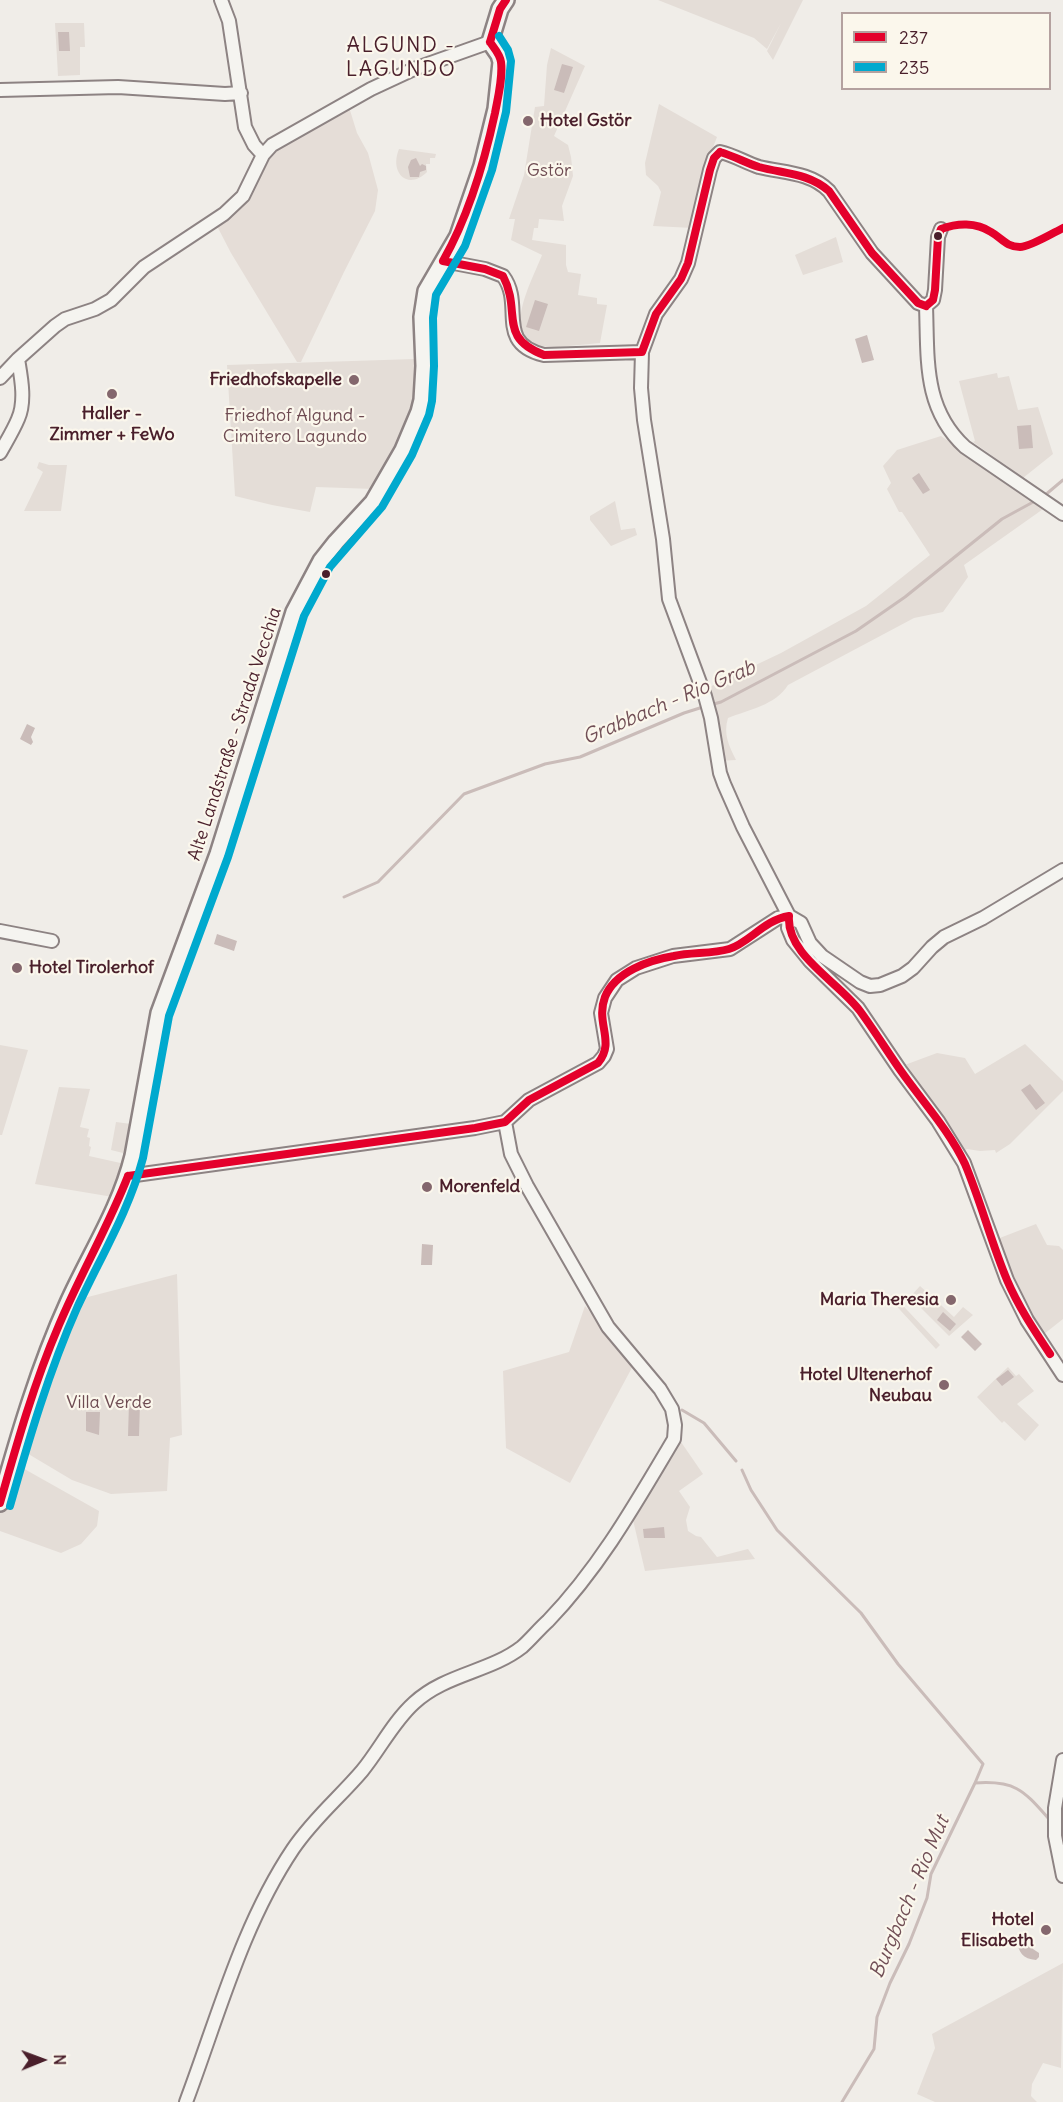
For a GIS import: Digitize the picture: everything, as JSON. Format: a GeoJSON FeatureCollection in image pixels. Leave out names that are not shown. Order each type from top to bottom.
{"type":"FeatureCollection","features":[{"type":"Feature","properties":{"kind":"main road"},"geometry":{"type":"LineString","coordinates":[[490,42],[500,9],[506,0]]}},
{"type":"Feature","properties":{"kind":"main road","name":"Alte Landstraße - Strada Vecchia"},"geometry":{"type":"LineString","coordinates":[[0,1503],[26,1411],[45,1360],[68,1303],[104,1234],[128,1176],[159,1012],[218,854],[294,612],[321,561],[374,502],[414,425],[422,400],[422,317],[426,291],[458,236],[482,166],[496,109],[501,62],[490,42]]}},
{"type":"Feature","properties":{"kind":"street"},"geometry":{"type":"LineString","coordinates":[[221,0],[229,21],[245,128],[248,136],[263,155]]}},
{"type":"Feature","properties":{"kind":"street"},"geometry":{"type":"LineString","coordinates":[[0,378],[37,340],[65,319],[95,309],[111,300],[144,267],[224,214],[243,195],[263,155],[272,145],[371,89],[414,69],[490,42]]}},
{"type":"Feature","properties":{"kind":"street"},"geometry":{"type":"LineString","coordinates":[[0,90],[118,87],[241,93]]}},
{"type":"Feature","properties":{"kind":"street"},"geometry":{"type":"LineString","coordinates":[[926,306],[918,303],[872,253],[820,182],[805,176],[758,167],[720,152],[710,170],[688,263],[681,279],[656,314],[642,352],[640,387],[644,420],[663,538],[667,586],[680,632],[705,696],[724,784],[743,827],[789,916],[788,928],[793,940],[810,961],[858,1008],[959,1154],[1007,1280],[1027,1320],[1063,1375]]}},
{"type":"Feature","properties":{"kind":"street"},"geometry":{"type":"LineString","coordinates":[[926,306],[933,300],[935,290],[938,237],[941,229]]}},
{"type":"Feature","properties":{"kind":"street"},"geometry":{"type":"LineString","coordinates":[[443,261],[485,269],[503,276],[510,290],[514,334],[524,347],[533,353],[543,355],[642,352]]}},
{"type":"Feature","properties":{"kind":"street"},"geometry":{"type":"LineString","coordinates":[[926,306],[928,372],[934,400],[942,421],[965,447],[1063,514]]}},
{"type":"Feature","properties":{"kind":"street"},"geometry":{"type":"LineString","coordinates":[[0,453],[19,418],[21,409],[18,359]]}},
{"type":"Feature","properties":{"kind":"street"},"geometry":{"type":"LineString","coordinates":[[128,1176],[477,1128],[506,1122],[528,1100],[598,1063],[604,1056],[607,1049],[602,1013],[605,998],[611,986],[636,968],[672,956],[730,949],[778,918],[789,916],[801,923],[810,943],[822,956],[860,982],[875,986],[890,982],[913,968],[944,937],[983,918],[1063,870]]}},
{"type":"Feature","properties":{"kind":"street"},"geometry":{"type":"LineString","coordinates":[[0,932],[52,941]]}},
{"type":"Feature","properties":{"kind":"street"},"geometry":{"type":"LineString","coordinates":[[186,2102],[242,1948],[292,1850],[313,1821],[362,1771],[415,1702],[435,1689],[500,1661],[522,1647],[557,1611],[590,1573],[621,1529],[674,1440],[675,1425],[672,1409],[660,1389],[608,1327],[526,1186],[511,1154],[506,1122]]}},
{"type":"Feature","properties":{"kind":"street"},"geometry":{"type":"LineString","coordinates":[[1050,1354],[1063,1359]]}},
{"type":"Feature","properties":{"kind":"street"},"geometry":{"type":"LineString","coordinates":[[1063,1760],[1059,1810],[1063,1876]]}},
{"type":"Feature","properties":{"kind":"shaded area"},"geometry":{"type":"Polygon","coordinates":[[[58,32],[69,32],[70,51],[59,51],[58,32]]]}},
{"type":"Feature","properties":{"kind":"shaded area"},"geometry":{"type":"Polygon","coordinates":[[[562,64],[573,67],[564,93],[554,90],[562,64]]]}},
{"type":"Feature","properties":{"kind":"shaded area"},"geometry":{"type":"Polygon","coordinates":[[[349,107],[357,133],[368,153],[378,190],[375,211],[301,362],[297,362],[217,226],[253,192],[265,165],[281,146],[349,107]]]}},
{"type":"Feature","properties":{"kind":"shaded area"},"geometry":{"type":"Polygon","coordinates":[[[416,158],[420,166],[422,164],[426,166],[426,170],[420,172],[419,177],[410,177],[408,167],[411,160],[416,158]]]}},
{"type":"Feature","properties":{"kind":"shaded area"},"geometry":{"type":"Polygon","coordinates":[[[535,300],[548,304],[539,331],[526,327],[535,300]]]}},
{"type":"Feature","properties":{"kind":"shaded area"},"geometry":{"type":"Polygon","coordinates":[[[867,335],[874,360],[862,363],[855,339],[867,335]]]}},
{"type":"Feature","properties":{"kind":"shaded area"},"geometry":{"type":"Polygon","coordinates":[[[1031,425],[1033,448],[1019,449],[1017,426],[1031,425]]]}},
{"type":"Feature","properties":{"kind":"shaded area"},"geometry":{"type":"Polygon","coordinates":[[[919,473],[930,490],[923,494],[912,478],[919,473]]]}},
{"type":"Feature","properties":{"kind":"shaded area"},"geometry":{"type":"Polygon","coordinates":[[[27,724],[35,728],[31,737],[33,742],[31,745],[20,739],[27,724]]]}},
{"type":"Feature","properties":{"kind":"shaded area"},"geometry":{"type":"Polygon","coordinates":[[[217,934],[237,941],[234,951],[214,944],[217,934]]]}},
{"type":"Feature","properties":{"kind":"shaded area"},"geometry":{"type":"Polygon","coordinates":[[[1030,1084],[1045,1103],[1036,1110],[1021,1090],[1030,1084]]]}},
{"type":"Feature","properties":{"kind":"shaded area"},"geometry":{"type":"Polygon","coordinates":[[[422,1244],[433,1245],[432,1265],[421,1265],[422,1244]]]}},
{"type":"Feature","properties":{"kind":"shaded area"},"geometry":{"type":"Polygon","coordinates":[[[585,1306],[635,1362],[570,1483],[506,1448],[503,1371],[569,1352],[585,1306]]]}},
{"type":"Feature","properties":{"kind":"shaded area"},"geometry":{"type":"Polygon","coordinates":[[[943,1312],[956,1324],[950,1331],[937,1320],[943,1312]]]}},
{"type":"Feature","properties":{"kind":"shaded area"},"geometry":{"type":"Polygon","coordinates":[[[968,1330],[982,1344],[975,1351],[961,1337],[968,1330]]]}},
{"type":"Feature","properties":{"kind":"shaded area"},"geometry":{"type":"Polygon","coordinates":[[[1008,1370],[1014,1377],[1002,1386],[996,1379],[1008,1370]]]}},
{"type":"Feature","properties":{"kind":"shaded area"},"geometry":{"type":"Polygon","coordinates":[[[129,1403],[140,1403],[139,1436],[128,1436],[129,1403]]]}},
{"type":"Feature","properties":{"kind":"shaded area"},"geometry":{"type":"Polygon","coordinates":[[[86,1412],[100,1412],[99,1435],[86,1431],[86,1412]]]}},
{"type":"Feature","properties":{"kind":"shaded area"},"geometry":{"type":"Polygon","coordinates":[[[664,1527],[665,1538],[644,1538],[643,1529],[664,1527]]]}},
{"type":"Feature","properties":{"kind":"shaded area"},"geometry":{"type":"Polygon","coordinates":[[[1024,1936],[1029,1938],[1033,1949],[1039,1953],[1036,1960],[1028,1958],[1020,1951],[1017,1940],[1024,1936]]]}},
{"type":"Feature","properties":{"kind":"green space"},"geometry":{"type":"Polygon","coordinates":[[[658,0],[803,0],[773,60],[767,51],[781,23],[767,49],[754,38],[658,0]]]}},
{"type":"Feature","properties":{"kind":"green space"},"geometry":{"type":"Polygon","coordinates":[[[55,23],[84,23],[85,47],[80,47],[80,75],[58,76],[55,23]]]}},
{"type":"Feature","properties":{"kind":"green space","name":"Gstör"},"geometry":{"type":"Polygon","coordinates":[[[551,48],[585,66],[554,136],[568,145],[571,157],[573,176],[562,206],[564,221],[539,219],[538,228],[534,228],[532,240],[566,245],[568,272],[581,274],[578,295],[597,298],[597,304],[607,305],[600,343],[558,347],[538,345],[526,338],[521,327],[521,313],[525,298],[542,255],[511,240],[515,219],[509,219],[524,175],[535,107],[544,106],[547,65],[551,48]]]}},
{"type":"Feature","properties":{"kind":"green space"},"geometry":{"type":"Polygon","coordinates":[[[659,104],[717,137],[705,168],[693,228],[653,226],[661,192],[646,175],[645,163],[659,104]]]}},
{"type":"Feature","properties":{"kind":"green space"},"geometry":{"type":"Polygon","coordinates":[[[399,149],[436,154],[435,158],[430,158],[430,164],[426,164],[427,172],[413,180],[402,177],[398,172],[396,165],[399,149]]]}},
{"type":"Feature","properties":{"kind":"green space"},"geometry":{"type":"Polygon","coordinates":[[[836,237],[843,262],[803,275],[795,255],[836,237]]]}},
{"type":"Feature","properties":{"kind":"green space","name":"Friedhof Algund - Cimitero Lagundo"},"geometry":{"type":"Polygon","coordinates":[[[415,359],[414,402],[396,447],[374,489],[316,487],[310,512],[235,496],[227,365],[415,359]]]}},
{"type":"Feature","properties":{"kind":"green space"},"geometry":{"type":"Polygon","coordinates":[[[997,373],[998,378],[1009,376],[1018,410],[1038,407],[1053,454],[1023,478],[973,442],[975,441],[959,381],[997,373]]]}},
{"type":"Feature","properties":{"kind":"green space"},"geometry":{"type":"Polygon","coordinates":[[[941,436],[1046,507],[964,565],[968,577],[943,612],[914,618],[788,685],[783,692],[769,702],[728,718],[726,735],[736,760],[718,761],[703,690],[781,653],[866,606],[930,555],[902,512],[899,512],[887,489],[891,483],[883,466],[897,450],[941,436]]]}},
{"type":"Feature","properties":{"kind":"green space"},"geometry":{"type":"Polygon","coordinates":[[[39,462],[49,465],[67,465],[61,511],[24,511],[43,472],[37,468],[39,462]]]}},
{"type":"Feature","properties":{"kind":"green space"},"geometry":{"type":"Polygon","coordinates":[[[615,501],[621,530],[635,528],[637,535],[611,546],[590,520],[590,516],[615,501]]]}},
{"type":"Feature","properties":{"kind":"green space"},"geometry":{"type":"Polygon","coordinates":[[[1025,1044],[1063,1081],[1063,1091],[1010,1144],[996,1153],[995,1150],[967,1149],[959,1154],[902,1066],[937,1053],[965,1058],[975,1074],[1025,1044]]]}},
{"type":"Feature","properties":{"kind":"green space"},"geometry":{"type":"Polygon","coordinates":[[[0,1045],[28,1050],[2,1135],[0,1135],[0,1045]]]}},
{"type":"Feature","properties":{"kind":"green space"},"geometry":{"type":"Polygon","coordinates":[[[59,1087],[90,1089],[80,1127],[89,1129],[87,1137],[90,1138],[89,1146],[91,1147],[89,1156],[125,1164],[113,1197],[35,1184],[59,1087]]]}},
{"type":"Feature","properties":{"kind":"green space"},"geometry":{"type":"Polygon","coordinates":[[[116,1122],[131,1124],[127,1154],[111,1150],[116,1122]]]}},
{"type":"Feature","properties":{"kind":"green space"},"geometry":{"type":"Polygon","coordinates":[[[1036,1224],[1047,1245],[1059,1246],[1063,1250],[1063,1319],[1039,1338],[992,1241],[1036,1224]]]}},
{"type":"Feature","properties":{"kind":"green space","name":"Villa Verde"},"geometry":{"type":"Polygon","coordinates":[[[177,1274],[182,1435],[170,1438],[167,1491],[111,1494],[72,1480],[20,1449],[77,1295],[84,1298],[177,1274]]]}},
{"type":"Feature","properties":{"kind":"green space"},"geometry":{"type":"Polygon","coordinates":[[[920,1286],[954,1317],[963,1307],[973,1315],[949,1336],[910,1297],[920,1286]]]}},
{"type":"Feature","properties":{"kind":"green space"},"geometry":{"type":"Polygon","coordinates":[[[892,1294],[940,1345],[936,1349],[889,1298],[892,1294]]]}},
{"type":"Feature","properties":{"kind":"green space"},"geometry":{"type":"Polygon","coordinates":[[[1008,1367],[1016,1376],[1019,1374],[1034,1391],[1017,1404],[1039,1425],[1025,1441],[1004,1421],[1002,1423],[977,1397],[1008,1367]]]}},
{"type":"Feature","properties":{"kind":"green space"},"geometry":{"type":"Polygon","coordinates":[[[681,1442],[703,1474],[679,1491],[690,1507],[686,1520],[688,1531],[701,1537],[717,1557],[748,1549],[755,1559],[645,1571],[633,1520],[681,1442]]]}},
{"type":"Feature","properties":{"kind":"green space"},"geometry":{"type":"Polygon","coordinates":[[[12,1462],[99,1511],[97,1526],[81,1544],[61,1553],[0,1531],[0,1503],[12,1462]]]}},
{"type":"Feature","properties":{"kind":"green space"},"geometry":{"type":"Polygon","coordinates":[[[1063,1963],[1061,2068],[1043,2063],[1032,2084],[1031,2096],[1037,2102],[935,2102],[917,2094],[935,2048],[932,2034],[1063,1963]]]}},
{"type":"Feature","properties":{"kind":"waterway","name":"Grabbach - Rio Grab"},"geometry":{"type":"LineString","coordinates":[[1044,496],[1063,480]]}},
{"type":"Feature","properties":{"kind":"waterway","name":"Grabbach - Rio Grab"},"geometry":{"type":"LineString","coordinates":[[710,705],[721,702],[856,631],[905,597],[1002,519],[1035,501]]}},
{"type":"Feature","properties":{"kind":"waterway","name":"Grabbach - Rio Grab"},"geometry":{"type":"LineString","coordinates":[[344,897],[378,882],[464,794],[545,764],[580,757],[703,707]]}},
{"type":"Feature","properties":{"kind":"waterway"},"geometry":{"type":"LineString","coordinates":[[682,1410],[704,1423],[736,1461]]}},
{"type":"Feature","properties":{"kind":"waterway"},"geometry":{"type":"LineString","coordinates":[[742,1470],[751,1490],[777,1530],[861,1613],[898,1664],[983,1764],[975,1783]]}},
{"type":"Feature","properties":{"kind":"waterway","name":"Burgbach - Rio Mut"},"geometry":{"type":"LineString","coordinates":[[842,2102],[874,2049],[877,2017],[927,1898],[931,1874],[975,1783],[1000,1783],[1018,1789],[1033,1801],[1049,1819]]}},
{"type":"Feature","properties":{"kind":"transit line","name":"237"},"geometry":{"type":"LineString","coordinates":[[490,42],[500,9],[506,0]]}},
{"type":"Feature","properties":{"kind":"transit line","name":"235"},"geometry":{"type":"LineString","coordinates":[[10,1506],[57,1356],[77,1308],[122,1216],[137,1178],[143,1158],[169,1016],[228,857],[304,616],[330,567],[382,507],[412,455],[429,415],[432,401],[433,318],[436,295],[465,246],[492,170],[506,112],[511,61],[508,50],[499,36]]}},
{"type":"Feature","properties":{"kind":"transit line","name":"237"},"geometry":{"type":"LineString","coordinates":[[443,261],[461,226],[475,189],[495,113],[500,88],[501,62],[490,42]]}},
{"type":"Feature","properties":{"kind":"transit line","name":"237"},"geometry":{"type":"LineString","coordinates":[[720,152],[759,167],[804,177],[821,185],[829,191],[872,253],[918,303],[926,306]]}},
{"type":"Feature","properties":{"kind":"transit line","name":"237"},"geometry":{"type":"LineString","coordinates":[[443,261],[485,269],[503,276],[511,301],[515,332],[520,340],[530,348],[544,355],[642,352],[656,314],[681,279],[688,263],[710,170],[714,158],[720,152]]}},
{"type":"Feature","properties":{"kind":"transit line","name":"237"},"geometry":{"type":"LineString","coordinates":[[926,306],[933,300],[935,290],[938,237],[941,229],[960,225],[979,226],[1008,244],[1020,247],[1063,228]]}},
{"type":"Feature","properties":{"kind":"transit line","name":"237"},"geometry":{"type":"LineString","coordinates":[[789,916],[790,930],[805,956],[860,1011],[959,1151],[1011,1290],[1050,1354]]}},
{"type":"Feature","properties":{"kind":"transit line","name":"237"},"geometry":{"type":"LineString","coordinates":[[128,1176],[505,1122],[529,1100],[598,1063],[605,1047],[602,1015],[605,997],[616,981],[625,974],[644,964],[664,958],[729,949],[772,922],[789,916]]}},
{"type":"Feature","properties":{"kind":"transit line","name":"237"},"geometry":{"type":"LineString","coordinates":[[0,1503],[26,1413],[50,1347],[128,1176]]}},
{"type":"Feature","properties":{"kind":"place","name":"Hotel Gstör"},"geometry":{"type":"Point","coordinates":[528,121]}},
{"type":"Feature","properties":{"kind":"place","name":"Friedhofskapelle"},"geometry":{"type":"Point","coordinates":[354,380]}},
{"type":"Feature","properties":{"kind":"place","name":"Haller - Zimmer + FeWo"},"geometry":{"type":"Point","coordinates":[112,394]}},
{"type":"Feature","properties":{"kind":"place","name":"Hotel Tirolerhof"},"geometry":{"type":"Point","coordinates":[17,968]}},
{"type":"Feature","properties":{"kind":"place","name":"Morenfeld"},"geometry":{"type":"Point","coordinates":[427,1187]}},
{"type":"Feature","properties":{"kind":"place","name":"Maria Theresia"},"geometry":{"type":"Point","coordinates":[951,1300]}},
{"type":"Feature","properties":{"kind":"place","name":"Hotel Ultenerhof Neubau"},"geometry":{"type":"Point","coordinates":[944,1385]}},
{"type":"Feature","properties":{"kind":"place","name":"Hotel Elisabeth"},"geometry":{"type":"Point","coordinates":[1046,1930]}},
{"type":"Feature","properties":{"kind":"district","name":"ALGUND - LAGUNDO"},"geometry":{"type":"Point","coordinates":[401,58]}}]}
